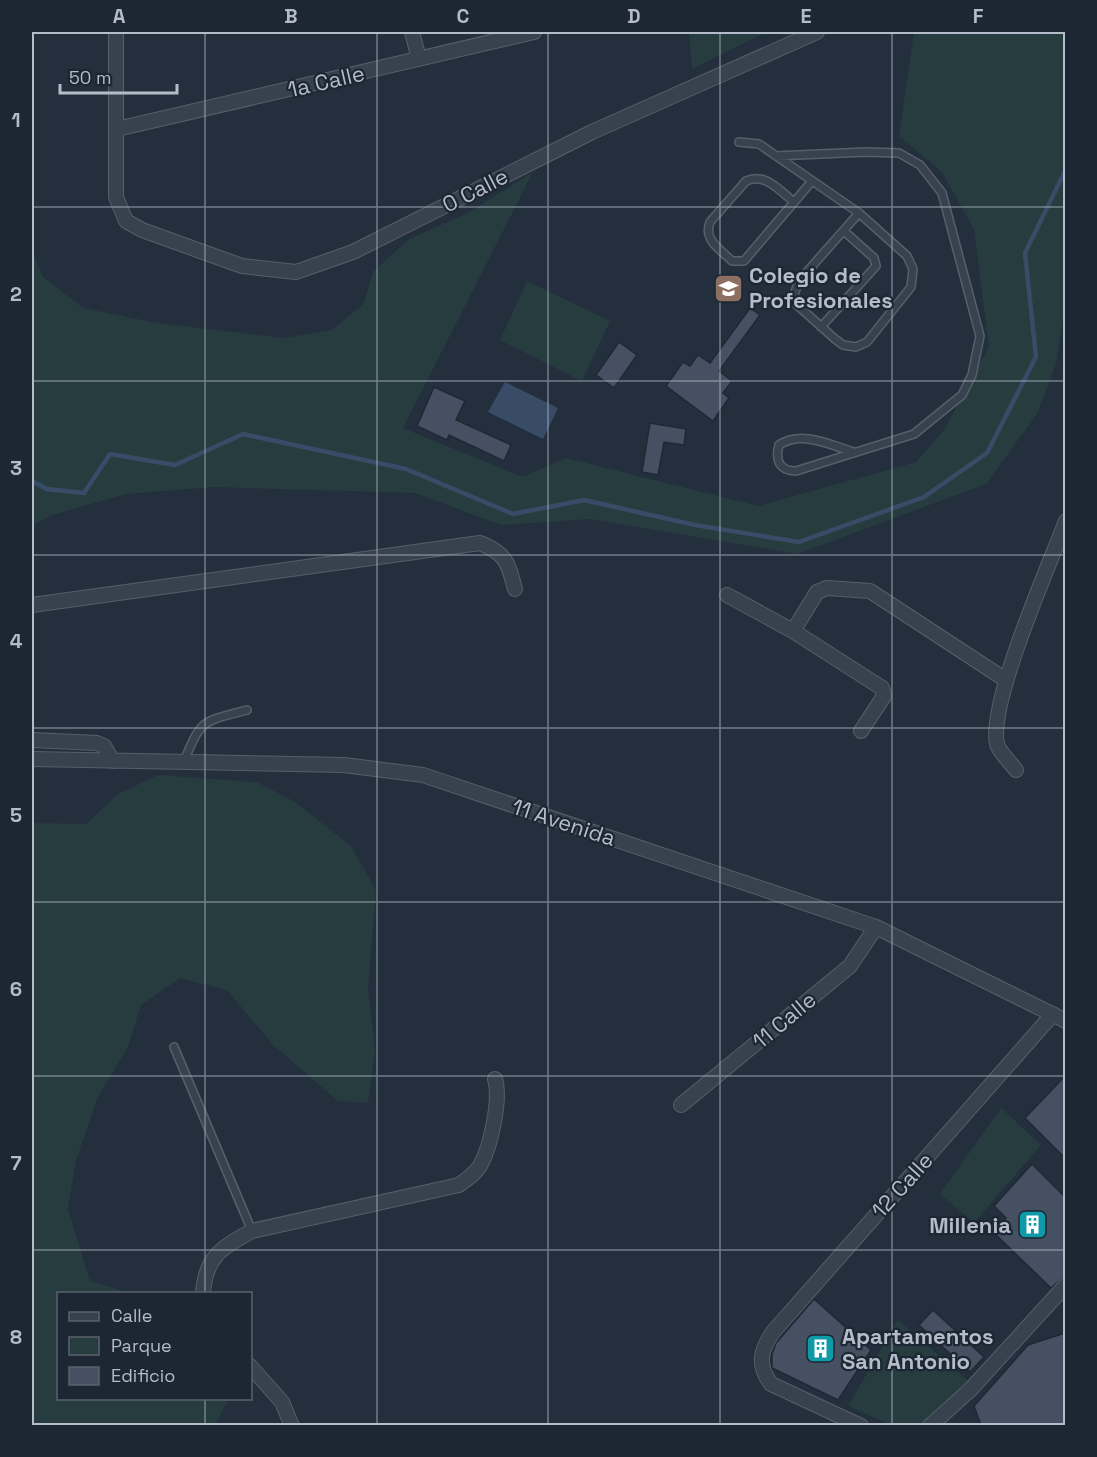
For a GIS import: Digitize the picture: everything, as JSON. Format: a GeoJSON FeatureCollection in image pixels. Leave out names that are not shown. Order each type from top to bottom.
{"type":"FeatureCollection","features":[{"type":"Feature","properties":{"kind":"street"},"geometry":{"type":"LineString","coordinates":[[116,32],[117,129]]}},
{"type":"Feature","properties":{"kind":"street"},"geometry":{"type":"LineString","coordinates":[[412,32],[418,59]]}},
{"type":"Feature","properties":{"kind":"street","name":"1a Calle"},"geometry":{"type":"LineString","coordinates":[[117,129],[534,32]]}},
{"type":"Feature","properties":{"kind":"street","name":"0 Calle"},"geometry":{"type":"LineString","coordinates":[[117,129],[116,197],[126,221],[142,230],[242,266],[296,272],[353,252],[592,132],[817,32]]}},
{"type":"Feature","properties":{"kind":"street"},"geometry":{"type":"LineString","coordinates":[[1016,770],[997,745],[998,715],[1006,680],[1065,521]]}},
{"type":"Feature","properties":{"kind":"street"},"geometry":{"type":"LineString","coordinates":[[32,605],[480,543],[496,549],[508,561],[515,589]]}},
{"type":"Feature","properties":{"kind":"street"},"geometry":{"type":"LineString","coordinates":[[793,631],[817,592],[827,588],[870,591],[1006,680]]}},
{"type":"Feature","properties":{"kind":"street"},"geometry":{"type":"LineString","coordinates":[[727,595],[793,631],[882,687],[884,696],[861,730]]}},
{"type":"Feature","properties":{"kind":"street"},"geometry":{"type":"LineString","coordinates":[[32,740],[97,743],[104,746],[113,761]]}},
{"type":"Feature","properties":{"kind":"street","name":"11 Avenida"},"geometry":{"type":"LineString","coordinates":[[32,759],[344,765],[423,775],[876,927],[1059,1017]]}},
{"type":"Feature","properties":{"kind":"street","name":"11 Calle"},"geometry":{"type":"LineString","coordinates":[[681,1105],[850,966],[876,927]]}},
{"type":"Feature","properties":{"kind":"street","name":"12 Calle"},"geometry":{"type":"LineString","coordinates":[[861,1425],[771,1384],[763,1372],[760,1360],[763,1347],[773,1332],[1059,1017]]}},
{"type":"Feature","properties":{"kind":"street"},"geometry":{"type":"LineString","coordinates":[[203,1292],[206,1273],[216,1253],[224,1246],[252,1231],[459,1185],[471,1177],[485,1154],[498,1100],[495,1079]]}},
{"type":"Feature","properties":{"kind":"street"},"geometry":{"type":"LineString","coordinates":[[930,1425],[970,1390],[1065,1285]]}},
{"type":"Feature","properties":{"kind":"street"},"geometry":{"type":"LineString","coordinates":[[252,1368],[282,1402],[292,1425]]}},
{"type":"Feature","properties":{"kind":"lane"},"geometry":{"type":"LineString","coordinates":[[739,142],[759,144],[859,213],[907,256],[913,269],[911,287],[867,342],[856,347],[843,345],[797,305],[794,296],[798,282],[859,213]]}},
{"type":"Feature","properties":{"kind":"lane"},"geometry":{"type":"LineString","coordinates":[[776,156],[865,152],[899,153],[920,165],[942,193],[980,336],[972,375],[962,395],[914,434],[796,471],[787,471],[780,466],[777,455],[779,445],[788,439],[801,437],[854,452]]}},
{"type":"Feature","properties":{"kind":"lane"},"geometry":{"type":"LineString","coordinates":[[794,202],[763,178],[754,178],[746,182],[710,222],[707,230],[709,239],[732,261],[744,261],[812,181]]}},
{"type":"Feature","properties":{"kind":"lane"},"geometry":{"type":"LineString","coordinates":[[822,327],[876,266],[873,258],[844,231]]}},
{"type":"Feature","properties":{"kind":"lane"},"geometry":{"type":"LineString","coordinates":[[183,761],[196,734],[206,721],[247,710]]}},
{"type":"Feature","properties":{"kind":"lane"},"geometry":{"type":"LineString","coordinates":[[174,1047],[252,1231]]}},
{"type":"Feature","properties":{"kind":"green space"},"geometry":{"type":"Polygon","coordinates":[[[689,32],[766,32],[692,69],[689,32]]]}},
{"type":"Feature","properties":{"kind":"green space"},"geometry":{"type":"Polygon","coordinates":[[[914,32],[1065,32],[1065,307],[1056,364],[1037,414],[986,484],[797,554],[591,519],[501,525],[415,493],[214,487],[126,494],[52,515],[32,526],[32,249],[42,276],[83,308],[157,323],[284,338],[331,330],[363,305],[373,272],[409,239],[466,214],[533,172],[403,428],[523,477],[566,458],[758,506],[916,462],[944,430],[989,347],[974,229],[942,172],[899,136],[914,32]]]}},
{"type":"Feature","properties":{"kind":"green space"},"geometry":{"type":"Polygon","coordinates":[[[527,281],[610,321],[582,381],[500,340],[527,281]]]}},
{"type":"Feature","properties":{"kind":"green space"},"geometry":{"type":"Polygon","coordinates":[[[158,775],[257,782],[295,802],[351,846],[376,890],[368,988],[375,1050],[368,1103],[338,1101],[273,1045],[227,990],[180,978],[141,1005],[128,1047],[98,1097],[76,1160],[68,1209],[90,1281],[127,1292],[57,1292],[57,1400],[228,1400],[215,1425],[32,1425],[32,823],[86,824],[118,794],[158,775]]]}},
{"type":"Feature","properties":{"kind":"green space"},"geometry":{"type":"Polygon","coordinates":[[[1001,1108],[1041,1145],[974,1223],[940,1194],[1001,1108]]]}},
{"type":"Feature","properties":{"kind":"green space"},"geometry":{"type":"Polygon","coordinates":[[[898,1320],[973,1385],[926,1425],[891,1425],[848,1406],[898,1320]]]}},
{"type":"Feature","properties":{"kind":"water"},"geometry":{"type":"Polygon","coordinates":[[[505,382],[558,408],[543,439],[488,412],[505,382]]]}},
{"type":"Feature","properties":{"kind":"building"},"geometry":{"type":"Polygon","coordinates":[[[750,308],[760,315],[719,371],[732,381],[723,393],[729,398],[713,421],[666,386],[683,362],[690,366],[698,355],[710,363],[750,308]]]}},
{"type":"Feature","properties":{"kind":"building"},"geometry":{"type":"Polygon","coordinates":[[[619,342],[637,355],[614,388],[596,375],[619,342]]]}},
{"type":"Feature","properties":{"kind":"building"},"geometry":{"type":"Polygon","coordinates":[[[434,387],[465,401],[456,420],[511,445],[504,461],[449,435],[447,440],[417,426],[434,387]]]}},
{"type":"Feature","properties":{"kind":"building"},"geometry":{"type":"Polygon","coordinates":[[[650,423],[686,429],[684,445],[664,442],[658,475],[642,472],[650,423]]]}},
{"type":"Feature","properties":{"kind":"building"},"geometry":{"type":"Polygon","coordinates":[[[1065,1076],[1065,1158],[1025,1118],[1065,1076]]]}},
{"type":"Feature","properties":{"kind":"building","name":"Millenia"},"geometry":{"type":"Polygon","coordinates":[[[1032,1164],[1065,1197],[1065,1276],[1051,1288],[992,1231],[1006,1218],[994,1206],[1032,1164]]]}},
{"type":"Feature","properties":{"kind":"building","name":"Apartamentos San Antonio"},"geometry":{"type":"Polygon","coordinates":[[[814,1299],[871,1350],[838,1400],[772,1368],[772,1354],[776,1343],[814,1299]]]}},
{"type":"Feature","properties":{"kind":"building"},"geometry":{"type":"Polygon","coordinates":[[[933,1310],[984,1357],[970,1372],[919,1325],[933,1310]]]}},
{"type":"Feature","properties":{"kind":"building"},"geometry":{"type":"Polygon","coordinates":[[[1065,1333],[1065,1425],[981,1425],[974,1406],[1028,1345],[1065,1333]]]}},
{"type":"Feature","properties":{"kind":"waterway"},"geometry":{"type":"LineString","coordinates":[[32,481],[47,489],[84,493],[110,454],[175,465],[243,434],[406,469],[513,514],[584,500],[695,525],[799,542],[924,497],[987,453],[1036,357],[1025,253],[1066,169]]}},
{"type":"Feature","properties":{"kind":"place","name":"Colegio de Profesionales"},"geometry":{"type":"Point","coordinates":[728,288]}},
{"type":"Feature","properties":{"kind":"place","name":"Millenia"},"geometry":{"type":"Point","coordinates":[1032,1225]}},
{"type":"Feature","properties":{"kind":"place","name":"Apartamentos San Antonio"},"geometry":{"type":"Point","coordinates":[821,1349]}}]}
